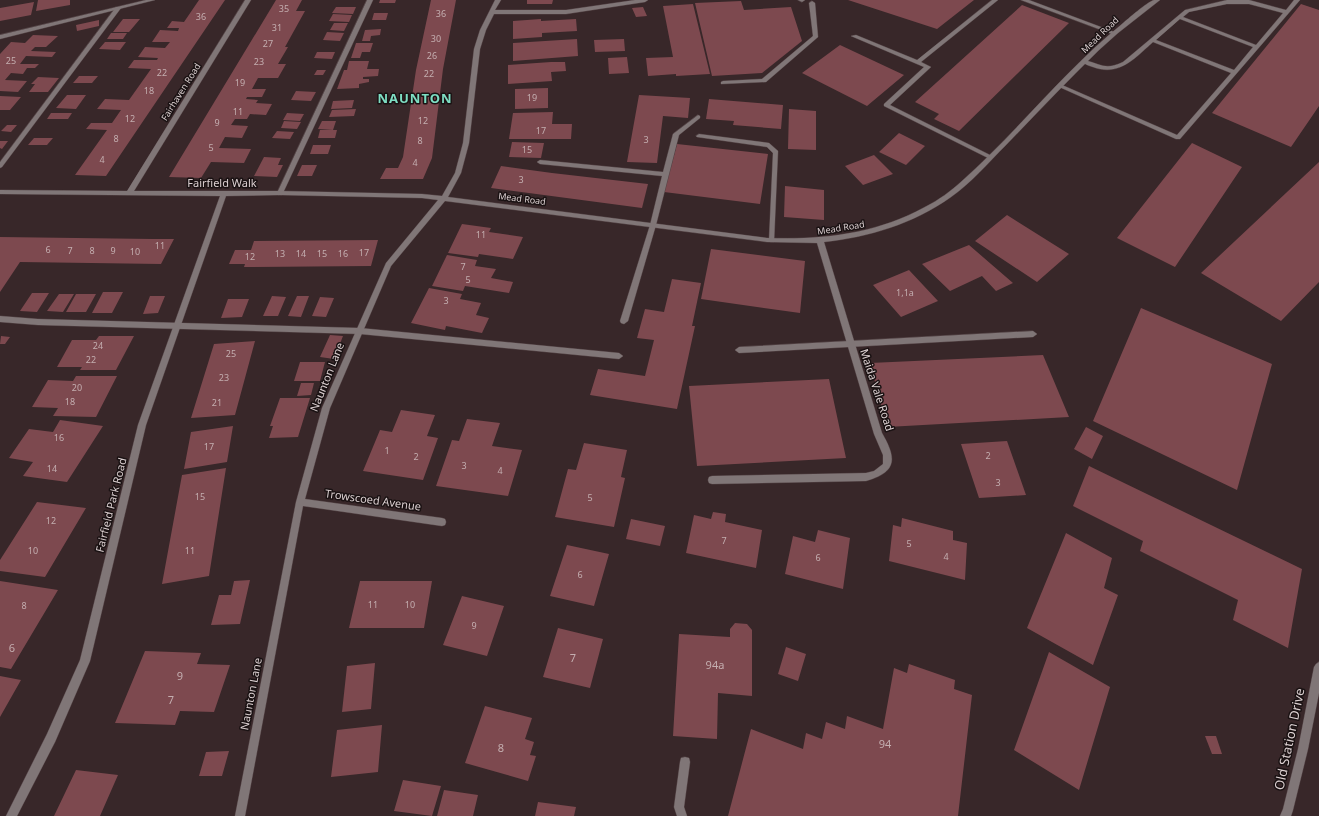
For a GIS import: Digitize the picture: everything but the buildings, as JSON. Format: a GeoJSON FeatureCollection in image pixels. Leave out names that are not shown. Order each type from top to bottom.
{"type":"FeatureCollection","features":[{"type":"Feature","properties":{"kind":"street"},"geometry":{"type":"LineString","coordinates":[[0,37],[152,0]]}},
{"type":"Feature","properties":{"kind":"street","name":"Fairhaven Road"},"geometry":{"type":"LineString","coordinates":[[129,193],[248,0]]}},
{"type":"Feature","properties":{"kind":"street"},"geometry":{"type":"LineString","coordinates":[[280,193],[370,0]]}},
{"type":"Feature","properties":{"kind":"street","name":"Naunton Lane"},"geometry":{"type":"LineString","coordinates":[[240,816],[300,502],[326,408],[388,265],[444,198],[458,173],[466,143],[477,49],[498,0]]}},
{"type":"Feature","properties":{"kind":"street"},"geometry":{"type":"LineString","coordinates":[[492,12],[566,12],[645,0]]}},
{"type":"Feature","properties":{"kind":"street"},"geometry":{"type":"LineString","coordinates":[[917,62],[995,0]]}},
{"type":"Feature","properties":{"kind":"street"},"geometry":{"type":"LineString","coordinates":[[1024,0],[1114,33]]}},
{"type":"Feature","properties":{"kind":"street","name":"Mead Road"},"geometry":{"type":"LineString","coordinates":[[444,198],[772,240],[820,240],[868,233],[910,218],[950,195],[1122,25],[1157,0]]}},
{"type":"Feature","properties":{"kind":"street"},"geometry":{"type":"LineString","coordinates":[[1060,86],[1178,138],[1297,0]]}},
{"type":"Feature","properties":{"kind":"street"},"geometry":{"type":"LineString","coordinates":[[1085,62],[1105,70],[1111,70],[1125,63],[1187,11],[1227,2],[1249,2],[1287,12]]}},
{"type":"Feature","properties":{"kind":"street"},"geometry":{"type":"LineString","coordinates":[[723,83],[764,81],[816,36],[812,3]]}},
{"type":"Feature","properties":{"kind":"street"},"geometry":{"type":"LineString","coordinates":[[0,166],[118,8]]}},
{"type":"Feature","properties":{"kind":"street"},"geometry":{"type":"LineString","coordinates":[[1179,17],[1257,46]]}},
{"type":"Feature","properties":{"kind":"street"},"geometry":{"type":"LineString","coordinates":[[854,36],[928,67],[886,105],[990,157]]}},
{"type":"Feature","properties":{"kind":"street"},"geometry":{"type":"LineString","coordinates":[[1152,40],[1235,72]]}},
{"type":"Feature","properties":{"kind":"street"},"geometry":{"type":"LineString","coordinates":[[624,321],[653,225],[676,134],[698,117]]}},
{"type":"Feature","properties":{"kind":"street"},"geometry":{"type":"LineString","coordinates":[[700,136],[769,145],[776,152],[772,240]]}},
{"type":"Feature","properties":{"kind":"street"},"geometry":{"type":"LineString","coordinates":[[540,162],[666,174]]}},
{"type":"Feature","properties":{"kind":"street","name":"Fairfield Walk"},"geometry":{"type":"LineString","coordinates":[[0,192],[280,193],[422,196],[444,198]]}},
{"type":"Feature","properties":{"kind":"street","name":"Fairfield Park Road"},"geometry":{"type":"LineString","coordinates":[[11,816],[51,738],[85,661],[142,425],[224,194]]}},
{"type":"Feature","properties":{"kind":"street","name":"Maida Vale Road"},"geometry":{"type":"LineString","coordinates":[[712,480],[866,477],[876,475],[884,470],[888,462],[889,456],[878,434],[820,240]]}},
{"type":"Feature","properties":{"kind":"street"},"geometry":{"type":"LineString","coordinates":[[0,319],[38,322],[360,331],[620,356]]}},
{"type":"Feature","properties":{"kind":"street"},"geometry":{"type":"LineString","coordinates":[[738,350],[1033,334]]}},
{"type":"Feature","properties":{"kind":"street","name":"Trowscoed Avenue"},"geometry":{"type":"LineString","coordinates":[[300,502],[442,522]]}},
{"type":"Feature","properties":{"kind":"street","name":"Old Station Drive"},"geometry":{"type":"LineString","coordinates":[[1285,816],[1288,810],[1303,749],[1319,668]]}},
{"type":"Feature","properties":{"kind":"street"},"geometry":{"type":"LineString","coordinates":[[682,816],[679,807],[685,762]]}},
{"type":"Feature","properties":{"kind":"district","name":"NAUNTON"},"geometry":{"type":"Point","coordinates":[415,98]}}]}
